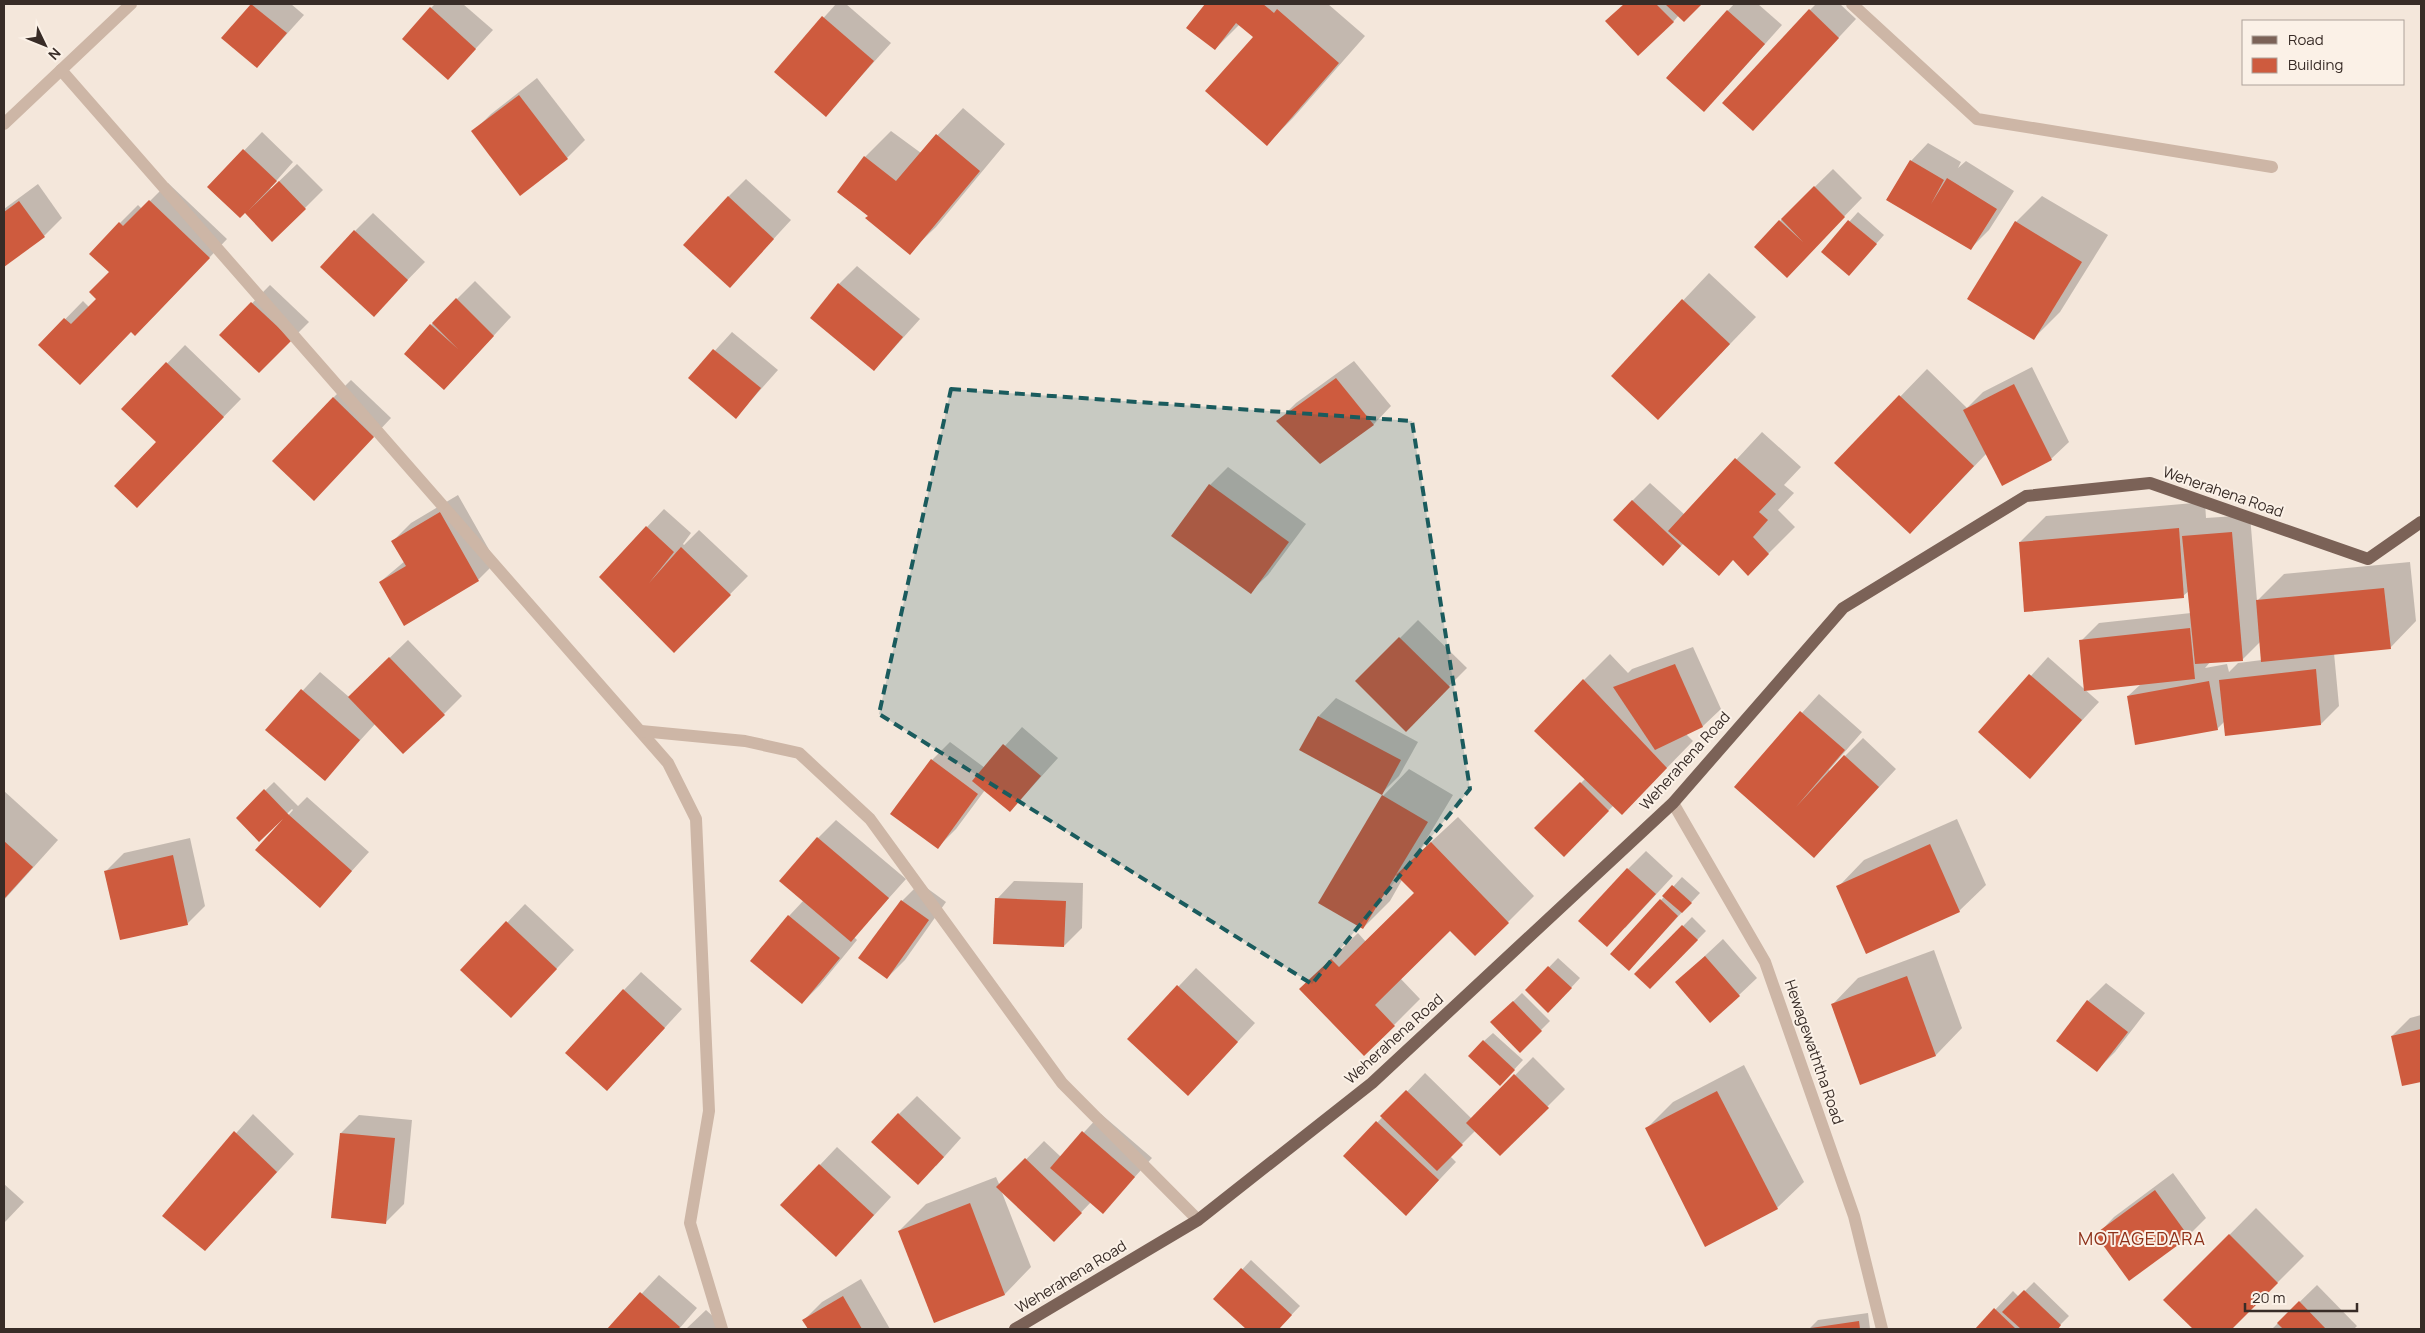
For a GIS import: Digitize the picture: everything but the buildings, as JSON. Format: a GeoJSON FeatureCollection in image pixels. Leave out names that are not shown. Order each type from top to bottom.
{"type":"FeatureCollection","features":[{"type":"Feature","properties":{"kind":"main road","name":"Weherahena Road"},"geometry":{"type":"LineString","coordinates":[[1015,1329],[1198,1220],[1372,1083],[1673,803],[1843,608],[2026,496],[2150,484],[2368,559],[2421,522]]}},
{"type":"Feature","properties":{"kind":"street"},"geometry":{"type":"LineString","coordinates":[[4,124],[131,4]]}},
{"type":"Feature","properties":{"kind":"street"},"geometry":{"type":"LineString","coordinates":[[1852,4],[1978,119],[2272,166]]}},
{"type":"Feature","properties":{"kind":"street"},"geometry":{"type":"LineString","coordinates":[[61,70],[668,762],[696,819],[709,1111],[690,1223],[722,1329]]}},
{"type":"Feature","properties":{"kind":"street"},"geometry":{"type":"LineString","coordinates":[[641,731],[745,741],[799,753],[870,819],[1062,1083],[1198,1220]]}},
{"type":"Feature","properties":{"kind":"street","name":"Hewagewaththa Road"},"geometry":{"type":"LineString","coordinates":[[1673,803],[1765,962],[1854,1216],[1882,1329]]}},
{"type":"Feature","properties":{"kind":"highlighted area"},"geometry":{"type":"Polygon","coordinates":[[[951,389],[1412,421],[1470,789],[1312,984],[879,714],[951,389]]]}},
{"type":"Feature","properties":{"kind":"district","name":"MOTAGEDARA"},"geometry":{"type":"Point","coordinates":[2142,1239]}}]}
